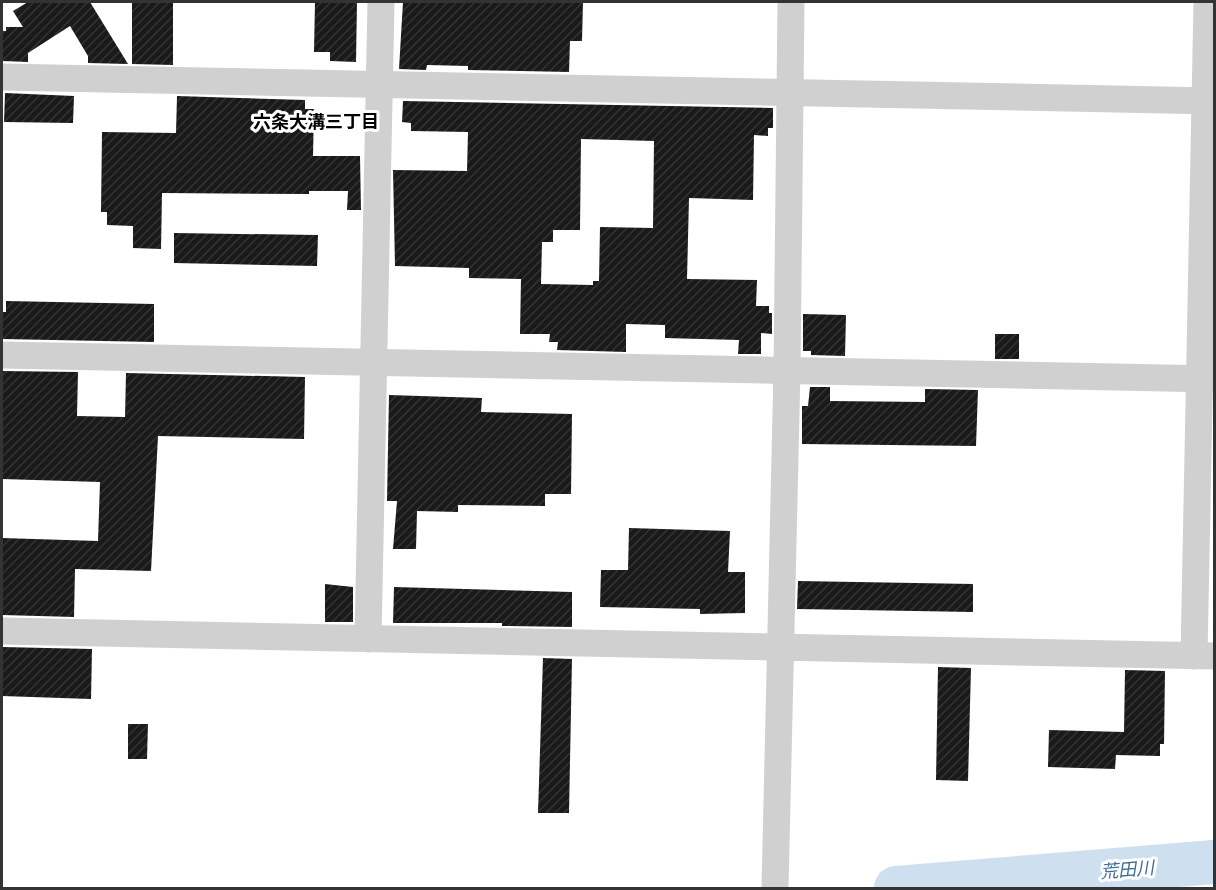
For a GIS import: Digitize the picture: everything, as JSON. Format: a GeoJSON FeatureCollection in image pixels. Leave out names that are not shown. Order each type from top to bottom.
{"type":"FeatureCollection","features":[{"type":"Feature","properties":{"kind":"street"},"geometry":{"type":"LineString","coordinates":[[368,639],[381,2]]}},
{"type":"Feature","properties":{"kind":"street"},"geometry":{"type":"LineString","coordinates":[[774,888],[787,370],[791,2]]}},
{"type":"Feature","properties":{"kind":"street"},"geometry":{"type":"LineString","coordinates":[[2,631],[1204,656],[1210,101],[1207,2]]}},
{"type":"Feature","properties":{"kind":"street"},"geometry":{"type":"LineString","coordinates":[[2,77],[1210,101]]}},
{"type":"Feature","properties":{"kind":"street"},"geometry":{"type":"LineString","coordinates":[[2,355],[1208,379]]}},
{"type":"Feature","properties":{"kind":"building"},"geometry":{"type":"Polygon","coordinates":[[[28,2],[90,2],[128,64],[88,63],[88,56],[70,26],[28,53],[28,62],[2,61],[2,31],[6,31],[6,27],[23,27],[13,11],[28,2]]]}},
{"type":"Feature","properties":{"kind":"building"},"geometry":{"type":"Polygon","coordinates":[[[315,2],[357,2],[356,62],[330,61],[330,52],[314,52],[315,2]]]}},
{"type":"Feature","properties":{"kind":"building"},"geometry":{"type":"Polygon","coordinates":[[[403,2],[583,2],[582,41],[570,41],[569,72],[468,70],[468,66],[427,65],[426,70],[399,69],[403,2]]]}},
{"type":"Feature","properties":{"kind":"building"},"geometry":{"type":"Polygon","coordinates":[[[132,3],[173,3],[173,65],[132,64],[132,3]]]}},
{"type":"Feature","properties":{"kind":"building"},"geometry":{"type":"Polygon","coordinates":[[[5,93],[74,96],[73,123],[4,122],[5,93]]]}},
{"type":"Feature","properties":{"kind":"building"},"geometry":{"type":"Polygon","coordinates":[[[177,96],[305,100],[305,109],[314,109],[313,156],[360,156],[361,210],[347,210],[348,191],[309,191],[309,194],[162,193],[161,249],[133,248],[133,226],[107,225],[107,212],[101,212],[102,132],[176,133],[177,96]]]}},
{"type":"Feature","properties":{"kind":"building"},"geometry":{"type":"Polygon","coordinates":[[[403,101],[773,108],[773,128],[768,128],[768,136],[754,135],[753,200],[689,198],[687,279],[757,280],[756,306],[769,306],[769,313],[772,313],[772,334],[761,333],[761,354],[738,354],[739,340],[665,338],[665,325],[626,324],[626,352],[557,350],[558,342],[549,342],[550,334],[520,334],[521,279],[469,278],[469,268],[395,266],[393,170],[467,171],[468,132],[411,131],[411,123],[402,122],[403,101]],[[581,139],[580,230],[553,230],[553,242],[542,242],[541,284],[593,285],[593,281],[599,281],[600,227],[653,228],[654,141],[581,139]]]}},
{"type":"Feature","properties":{"kind":"building"},"geometry":{"type":"Polygon","coordinates":[[[174,233],[318,235],[317,266],[174,263],[174,233]]]}},
{"type":"Feature","properties":{"kind":"building"},"geometry":{"type":"Polygon","coordinates":[[[6,301],[154,304],[154,342],[2,339],[2,312],[6,312],[6,301]]]}},
{"type":"Feature","properties":{"kind":"building"},"geometry":{"type":"Polygon","coordinates":[[[803,314],[846,315],[845,356],[811,355],[811,351],[803,351],[803,314]]]}},
{"type":"Feature","properties":{"kind":"building"},"geometry":{"type":"Polygon","coordinates":[[[995,334],[1019,334],[1019,359],[995,359],[995,334]]]}},
{"type":"Feature","properties":{"kind":"building"},"geometry":{"type":"Polygon","coordinates":[[[2,371],[78,372],[77,416],[125,417],[126,373],[305,377],[304,439],[158,436],[151,571],[75,569],[74,617],[2,615],[2,538],[98,541],[100,482],[2,479],[2,371]]]}},
{"type":"Feature","properties":{"kind":"building"},"geometry":{"type":"Polygon","coordinates":[[[810,387],[830,387],[830,401],[925,402],[925,389],[978,390],[976,446],[802,444],[802,406],[808,406],[810,387]]]}},
{"type":"Feature","properties":{"kind":"building"},"geometry":{"type":"Polygon","coordinates":[[[389,395],[482,398],[481,412],[572,414],[571,494],[545,494],[545,506],[458,505],[458,512],[417,511],[416,549],[393,549],[397,501],[387,501],[389,395]]]}},
{"type":"Feature","properties":{"kind":"building"},"geometry":{"type":"Polygon","coordinates":[[[629,528],[730,531],[728,572],[745,572],[745,613],[700,614],[700,609],[600,607],[601,570],[628,570],[629,528]]]}},
{"type":"Feature","properties":{"kind":"building"},"geometry":{"type":"Polygon","coordinates":[[[798,581],[973,584],[973,612],[797,609],[798,581]]]}},
{"type":"Feature","properties":{"kind":"building"},"geometry":{"type":"Polygon","coordinates":[[[325,584],[353,587],[353,622],[325,622],[325,584]]]}},
{"type":"Feature","properties":{"kind":"building"},"geometry":{"type":"Polygon","coordinates":[[[394,587],[572,592],[572,627],[502,626],[502,623],[393,623],[394,587]]]}},
{"type":"Feature","properties":{"kind":"building"},"geometry":{"type":"Polygon","coordinates":[[[2,647],[92,649],[91,699],[2,696],[2,647]]]}},
{"type":"Feature","properties":{"kind":"building"},"geometry":{"type":"Polygon","coordinates":[[[543,658],[572,659],[569,813],[538,813],[543,658]]]}},
{"type":"Feature","properties":{"kind":"building"},"geometry":{"type":"Polygon","coordinates":[[[938,667],[971,668],[968,781],[936,780],[938,667]]]}},
{"type":"Feature","properties":{"kind":"building"},"geometry":{"type":"Polygon","coordinates":[[[1125,670],[1165,671],[1164,744],[1160,744],[1160,756],[1116,755],[1115,769],[1048,767],[1049,730],[1124,732],[1125,670]]]}},
{"type":"Feature","properties":{"kind":"building"},"geometry":{"type":"Polygon","coordinates":[[[128,724],[148,724],[147,759],[128,759],[128,724]]]}},
{"type":"Feature","properties":{"kind":"waterway","name":"荒田川"},"geometry":{"type":"LineString","coordinates":[[896,888],[1214,862]]}},
{"type":"Feature","properties":{"kind":"district","name":"六条大溝三丁目"},"geometry":{"type":"Point","coordinates":[316,122]}}]}
